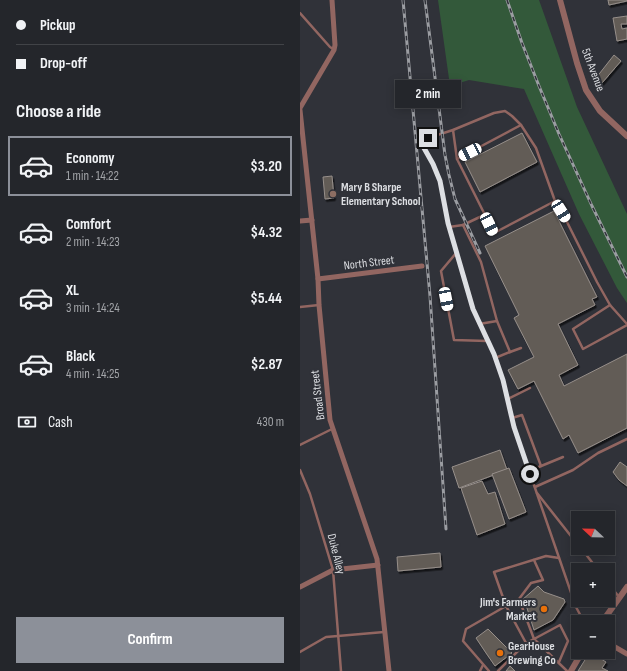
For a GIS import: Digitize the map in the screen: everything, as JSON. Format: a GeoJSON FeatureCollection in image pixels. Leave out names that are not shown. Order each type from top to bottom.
{"type":"FeatureCollection","features":[{"type":"Feature","properties":{"kind":"street"},"geometry":{"type":"LineString","coordinates":[[300,109],[334,50],[332,0]]}},
{"type":"Feature","properties":{"kind":"street","name":"5th Avenue"},"geometry":{"type":"LineString","coordinates":[[560,0],[586,90],[600,111],[627,136]]}},
{"type":"Feature","properties":{"kind":"street","name":"Broad Street"},"geometry":{"type":"LineString","coordinates":[[300,109],[318,279],[319,305],[330,420],[377,559],[389,671]]}},
{"type":"Feature","properties":{"kind":"street"},"geometry":{"type":"LineString","coordinates":[[300,221],[312,220]]}},
{"type":"Feature","properties":{"kind":"street","name":"North Street"},"geometry":{"type":"LineString","coordinates":[[318,279],[422,266]]}},
{"type":"Feature","properties":{"kind":"street"},"geometry":{"type":"LineString","coordinates":[[300,586],[333,570],[378,566]]}},
{"type":"Feature","properties":{"kind":"street"},"geometry":{"type":"LineString","coordinates":[[607,615],[627,587]]}},
{"type":"Feature","properties":{"kind":"street"},"geometry":{"type":"LineString","coordinates":[[615,647],[627,654]]}},
{"type":"Feature","properties":{"kind":"street"},"geometry":{"type":"LineString","coordinates":[[571,671],[578,659]]}},
{"type":"Feature","properties":{"kind":"lane"},"geometry":{"type":"LineString","coordinates":[[300,13],[334,50]]}},
{"type":"Feature","properties":{"kind":"lane"},"geometry":{"type":"LineString","coordinates":[[580,615],[576,607],[529,471],[512,418],[503,380],[473,309],[449,228],[440,181],[424,148],[428,138],[453,130],[494,113],[505,112],[512,116],[521,125],[536,148],[555,201],[568,222],[597,282],[610,305],[627,324],[583,350],[573,329],[610,305]]}},
{"type":"Feature","properties":{"kind":"lane"},"geometry":{"type":"LineString","coordinates":[[457,159],[521,125]]}},
{"type":"Feature","properties":{"kind":"lane"},"geometry":{"type":"LineString","coordinates":[[453,130],[457,159],[494,234],[555,201]]}},
{"type":"Feature","properties":{"kind":"lane"},"geometry":{"type":"LineString","coordinates":[[449,228],[484,215]]}},
{"type":"Feature","properties":{"kind":"lane"},"geometry":{"type":"LineString","coordinates":[[463,224],[481,262],[497,321],[510,352]]}},
{"type":"Feature","properties":{"kind":"lane"},"geometry":{"type":"LineString","coordinates":[[457,252],[441,271],[454,340],[487,341]]}},
{"type":"Feature","properties":{"kind":"lane"},"geometry":{"type":"LineString","coordinates":[[300,307],[319,305]]}},
{"type":"Feature","properties":{"kind":"lane"},"geometry":{"type":"LineString","coordinates":[[479,324],[497,321]]}},
{"type":"Feature","properties":{"kind":"lane"},"geometry":{"type":"LineString","coordinates":[[495,358],[521,348]]}},
{"type":"Feature","properties":{"kind":"lane"},"geometry":{"type":"LineString","coordinates":[[508,399],[530,388]]}},
{"type":"Feature","properties":{"kind":"lane"},"geometry":{"type":"LineString","coordinates":[[512,418],[522,415],[540,466]]}},
{"type":"Feature","properties":{"kind":"lane"},"geometry":{"type":"LineString","coordinates":[[300,445],[333,429]]}},
{"type":"Feature","properties":{"kind":"lane"},"geometry":{"type":"LineString","coordinates":[[535,487],[573,470],[598,453],[627,439]]}},
{"type":"Feature","properties":{"kind":"lane"},"geometry":{"type":"LineString","coordinates":[[529,471],[563,457]]}},
{"type":"Feature","properties":{"kind":"lane","name":"Duke Alley"},"geometry":{"type":"LineString","coordinates":[[300,470],[310,494],[333,570],[341,671]]}},
{"type":"Feature","properties":{"kind":"lane"},"geometry":{"type":"LineString","coordinates":[[536,491],[571,536]]}},
{"type":"Feature","properties":{"kind":"lane"},"geometry":{"type":"LineString","coordinates":[[586,555],[593,563]]}},
{"type":"Feature","properties":{"kind":"lane"},"geometry":{"type":"LineString","coordinates":[[526,643],[506,606],[494,572],[546,556],[559,558]]}},
{"type":"Feature","properties":{"kind":"lane"},"geometry":{"type":"LineString","coordinates":[[534,560],[543,580],[531,583],[519,599],[534,639],[567,671]]}},
{"type":"Feature","properties":{"kind":"lane"},"geometry":{"type":"LineString","coordinates":[[615,592],[620,598]]}},
{"type":"Feature","properties":{"kind":"lane"},"geometry":{"type":"LineString","coordinates":[[488,671],[463,641],[466,629],[506,606]]}},
{"type":"Feature","properties":{"kind":"lane"},"geometry":{"type":"LineString","coordinates":[[498,671],[526,643],[560,625],[568,641],[559,662]]}},
{"type":"Feature","properties":{"kind":"lane"},"geometry":{"type":"LineString","coordinates":[[300,652],[326,637],[385,632]]}},
{"type":"Feature","properties":{"kind":"lane"},"geometry":{"type":"LineString","coordinates":[[480,671],[483,665]]}},
{"type":"Feature","properties":{"kind":"green space"},"geometry":{"type":"Polygon","coordinates":[[[438,0],[539,0],[577,107],[627,214],[627,303],[617,288],[579,214],[524,89],[469,80],[450,86],[438,0]]]}},
{"type":"Feature","properties":{"kind":"building"},"geometry":{"type":"Polygon","coordinates":[[[608,0],[627,0],[627,1],[609,5],[608,0]]]}},
{"type":"Feature","properties":{"kind":"building"},"geometry":{"type":"Polygon","coordinates":[[[627,16],[627,24],[621,24],[622,29],[627,28],[627,39],[617,41],[613,18],[627,16]]]}},
{"type":"Feature","properties":{"kind":"building"},"geometry":{"type":"Polygon","coordinates":[[[614,55],[621,61],[602,83],[596,78],[614,55]]]}},
{"type":"Feature","properties":{"kind":"building"},"geometry":{"type":"Polygon","coordinates":[[[522,133],[537,162],[480,192],[465,162],[522,133]]]}},
{"type":"Feature","properties":{"kind":"building"},"geometry":{"type":"Polygon","coordinates":[[[332,176],[334,198],[325,199],[323,177],[332,176]]]}},
{"type":"Feature","properties":{"kind":"building"},"geometry":{"type":"Polygon","coordinates":[[[554,211],[597,297],[592,299],[595,305],[558,324],[578,365],[559,375],[564,386],[627,354],[627,428],[578,453],[569,435],[563,439],[534,381],[518,389],[508,370],[534,357],[514,318],[519,315],[485,246],[554,211]]]}},
{"type":"Feature","properties":{"kind":"building"},"geometry":{"type":"Polygon","coordinates":[[[500,450],[507,470],[459,488],[452,467],[500,450]]]}},
{"type":"Feature","properties":{"kind":"building"},"geometry":{"type":"Polygon","coordinates":[[[620,462],[627,467],[627,486],[619,480],[613,472],[620,462]]]}},
{"type":"Feature","properties":{"kind":"building"},"geometry":{"type":"Polygon","coordinates":[[[509,468],[526,512],[509,519],[492,474],[509,468]]]}},
{"type":"Feature","properties":{"kind":"building"},"geometry":{"type":"Polygon","coordinates":[[[482,481],[488,494],[495,492],[505,524],[477,535],[461,488],[482,481]]]}},
{"type":"Feature","properties":{"kind":"building"},"geometry":{"type":"Polygon","coordinates":[[[440,553],[441,567],[398,571],[397,557],[440,553]]]}},
{"type":"Feature","properties":{"kind":"building","name":"Jim's Farmers Market"},"geometry":{"type":"Polygon","coordinates":[[[538,586],[544,592],[564,599],[565,602],[553,620],[534,630],[527,608],[522,600],[538,586]]]}},
{"type":"Feature","properties":{"kind":"building"},"geometry":{"type":"Polygon","coordinates":[[[488,629],[512,653],[495,666],[476,638],[488,629]]]}},
{"type":"Feature","properties":{"kind":"building"},"geometry":{"type":"Polygon","coordinates":[[[586,659],[601,659],[606,662],[602,668],[608,671],[578,671],[586,659]]]}},
{"type":"Feature","properties":{"kind":"building"},"geometry":{"type":"Polygon","coordinates":[[[510,666],[515,671],[506,671],[510,666]]]}},
{"type":"Feature","properties":{"kind":"railway"},"geometry":{"type":"LineString","coordinates":[[403,0],[430,296],[446,529]]}},
{"type":"Feature","properties":{"kind":"railway"},"geometry":{"type":"LineString","coordinates":[[425,0],[445,155],[449,175],[455,199],[480,253]]}},
{"type":"Feature","properties":{"kind":"railway"},"geometry":{"type":"LineString","coordinates":[[507,0],[522,43],[559,134],[627,277]]}},
{"type":"Feature","properties":{"kind":"place","name":"Mary B Sharpe Elementary School"},"geometry":{"type":"Point","coordinates":[333,194]}},
{"type":"Feature","properties":{"kind":"place","name":"Jim's Farmers Market"},"geometry":{"type":"Point","coordinates":[544,609]}},
{"type":"Feature","properties":{"kind":"place","name":"GearHouse Brewing Co"},"geometry":{"type":"Point","coordinates":[500,653]}},
{"type":"Feature","properties":{"kind":"route"},"geometry":{"type":"LineString","coordinates":[[428,138],[424,148],[440,181],[448,223],[473,309],[494,354],[503,380],[514,427],[530,474]]}}]}
